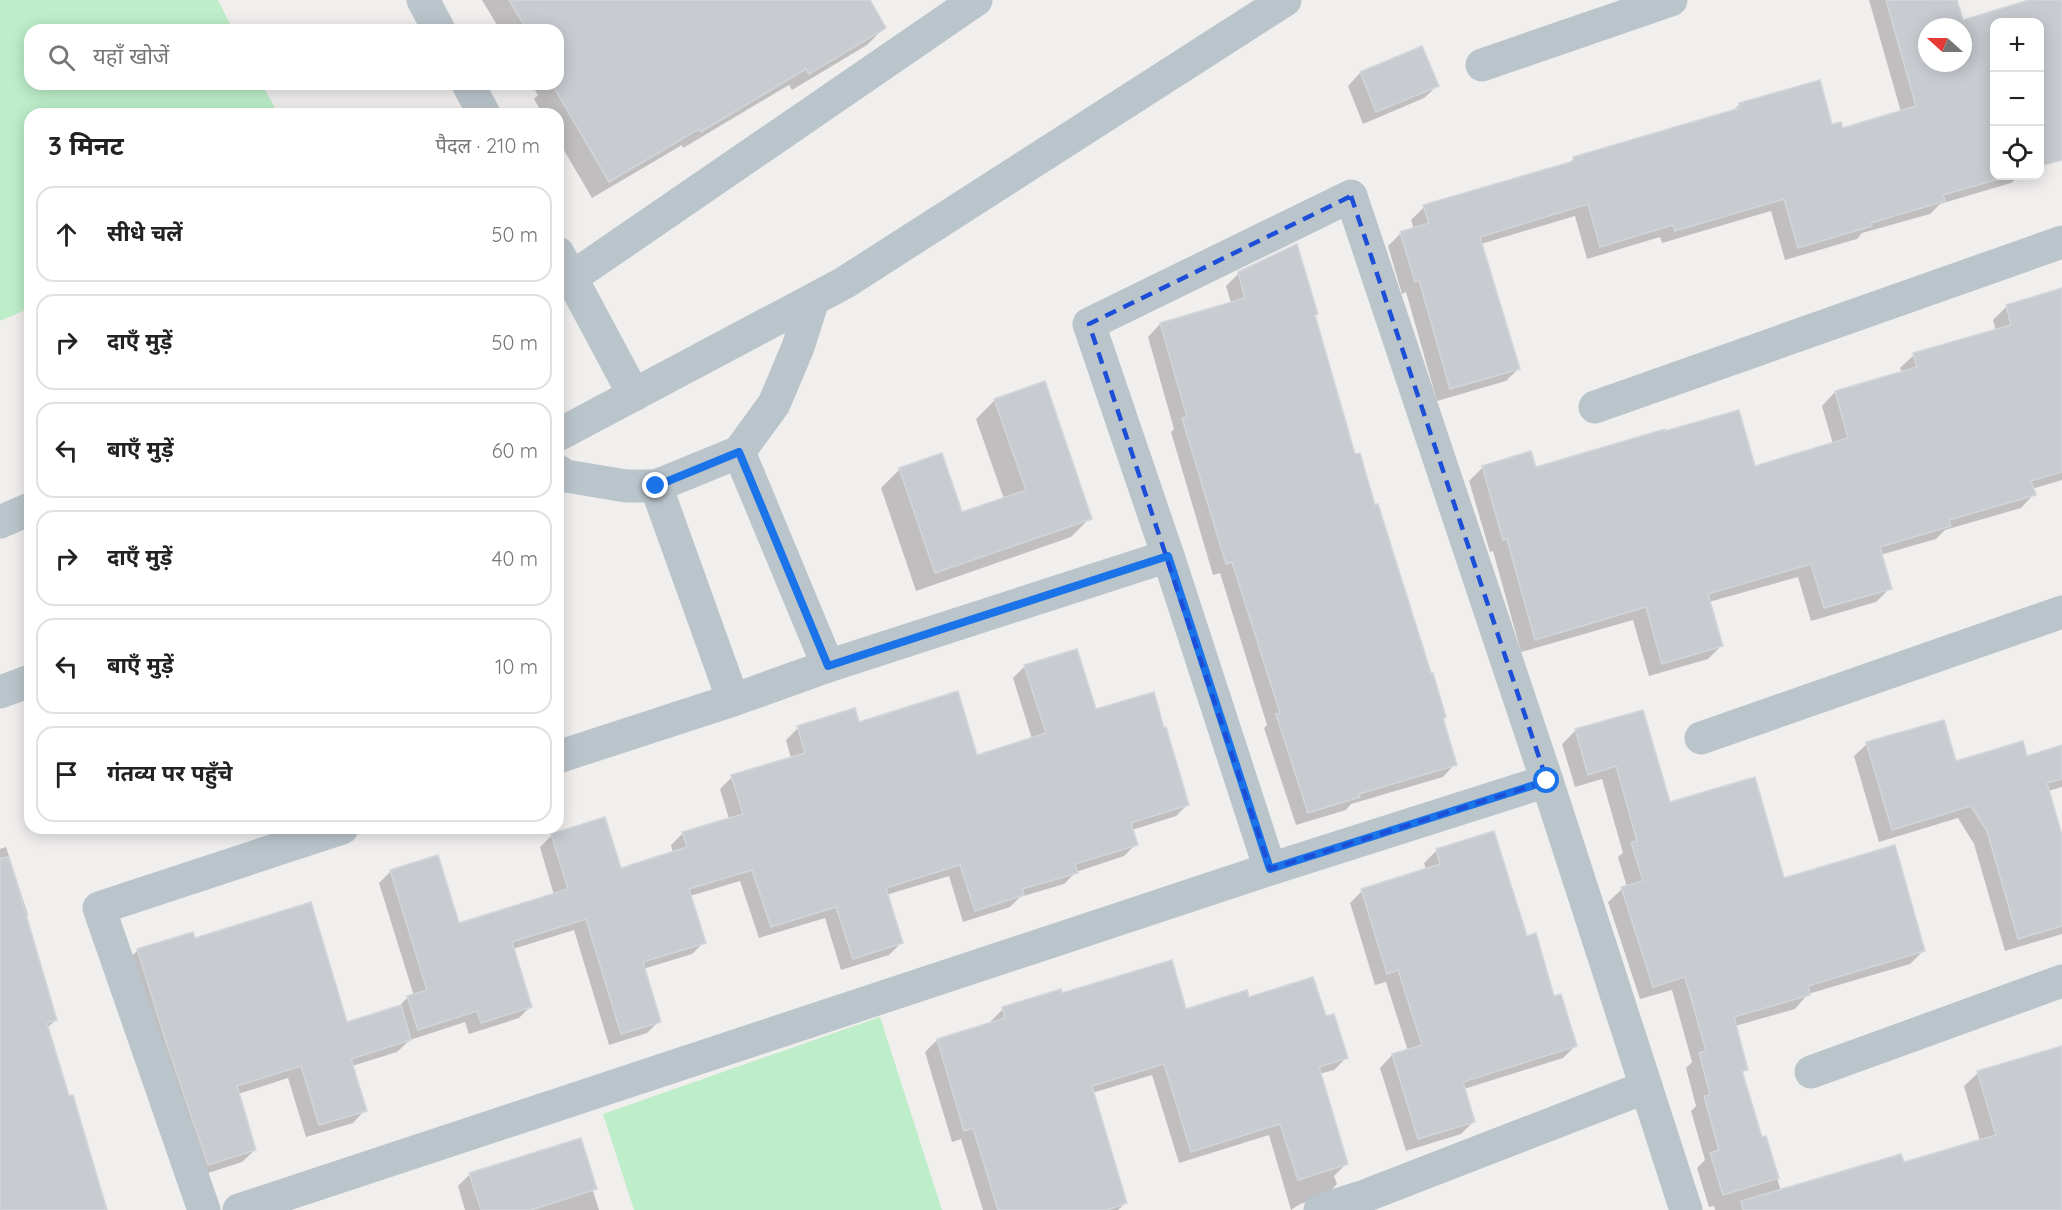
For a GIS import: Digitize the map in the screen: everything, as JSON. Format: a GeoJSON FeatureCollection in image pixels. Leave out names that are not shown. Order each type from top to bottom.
{"type":"FeatureCollection","features":[{"type":"Feature","properties":{"kind":"street"},"geometry":{"type":"LineString","coordinates":[[423,0],[436,24]]}},
{"type":"Feature","properties":{"kind":"street"},"geometry":{"type":"LineString","coordinates":[[564,270],[976,0]]}},
{"type":"Feature","properties":{"kind":"street"},"geometry":{"type":"LineString","coordinates":[[564,432],[844,283],[1285,0]]}},
{"type":"Feature","properties":{"kind":"street"},"geometry":{"type":"LineString","coordinates":[[1482,65],[1671,0]]}},
{"type":"Feature","properties":{"kind":"street"},"geometry":{"type":"LineString","coordinates":[[471,90],[481,108]]}},
{"type":"Feature","properties":{"kind":"street"},"geometry":{"type":"LineString","coordinates":[[1270,869],[1168,556],[1089,324],[1351,196],[1547,781],[1686,1210]]}},
{"type":"Feature","properties":{"kind":"street"},"geometry":{"type":"LineString","coordinates":[[1595,406],[2062,242]]}},
{"type":"Feature","properties":{"kind":"street"},"geometry":{"type":"LineString","coordinates":[[564,274],[634,395]]}},
{"type":"Feature","properties":{"kind":"street"},"geometry":{"type":"LineString","coordinates":[[564,475],[626,486],[656,486],[739,452],[774,404],[798,347],[813,300]]}},
{"type":"Feature","properties":{"kind":"street"},"geometry":{"type":"LineString","coordinates":[[739,452],[828,666]]}},
{"type":"Feature","properties":{"kind":"street"},"geometry":{"type":"LineString","coordinates":[[656,486],[732,700]]}},
{"type":"Feature","properties":{"kind":"street"},"geometry":{"type":"LineString","coordinates":[[0,522],[24,512]]}},
{"type":"Feature","properties":{"kind":"street"},"geometry":{"type":"LineString","coordinates":[[564,755],[828,666],[1168,556]]}},
{"type":"Feature","properties":{"kind":"street"},"geometry":{"type":"LineString","coordinates":[[1701,738],[2062,612]]}},
{"type":"Feature","properties":{"kind":"street"},"geometry":{"type":"LineString","coordinates":[[0,692],[24,683]]}},
{"type":"Feature","properties":{"kind":"street"},"geometry":{"type":"LineString","coordinates":[[239,1210],[1270,869],[1547,781]]}},
{"type":"Feature","properties":{"kind":"street"},"geometry":{"type":"LineString","coordinates":[[204,1210],[99,908],[324,834]]}},
{"type":"Feature","properties":{"kind":"street"},"geometry":{"type":"LineString","coordinates":[[1811,1072],[2062,981]]}},
{"type":"Feature","properties":{"kind":"street"},"geometry":{"type":"LineString","coordinates":[[1320,1210],[1368,1203],[1646,1087]]}},
{"type":"Feature","properties":{"kind":"highlighted area"},"geometry":{"type":"Polygon","coordinates":[[[1351,196],[1547,781],[1270,869],[1089,324],[1351,196]]]}},
{"type":"Feature","properties":{"kind":"green space"},"geometry":{"type":"Polygon","coordinates":[[[0,0],[218,0],[230,24],[24,24],[24,90],[265,90],[275,108],[24,108],[24,311],[0,321],[0,0]]]}},
{"type":"Feature","properties":{"kind":"green space"},"geometry":{"type":"Polygon","coordinates":[[[880,1017],[942,1210],[634,1210],[603,1114],[880,1017]]]}},
{"type":"Feature","properties":{"kind":"building"},"geometry":{"type":"Polygon","coordinates":[[[509,0],[870,0],[886,28],[809,74],[806,69],[701,132],[699,129],[609,182],[555,90],[564,90],[564,24],[523,24],[509,0]]]}},
{"type":"Feature","properties":{"kind":"building"},"geometry":{"type":"Polygon","coordinates":[[[1886,0],[1957,0],[1962,18],[1918,18],[1918,72],[1972,72],[1972,18],[1970,18],[2029,0],[2062,0],[2062,160],[2044,165],[2044,18],[1990,18],[1990,180],[1995,180],[1943,195],[1945,201],[1798,248],[1784,199],[1675,231],[1673,225],[1600,247],[1588,204],[1480,237],[1520,369],[1450,389],[1419,280],[1415,282],[1400,232],[1429,223],[1423,205],[1574,161],[1573,157],[1740,108],[1739,103],[1820,80],[1832,124],[1841,122],[1843,128],[1916,106],[1886,0]]]}},
{"type":"Feature","properties":{"kind":"building"},"geometry":{"type":"Polygon","coordinates":[[[1422,46],[1439,86],[1376,112],[1360,72],[1422,46]]]}},
{"type":"Feature","properties":{"kind":"building"},"geometry":{"type":"Polygon","coordinates":[[[1297,244],[1355,454],[1360,453],[1375,505],[1378,504],[1431,673],[1433,673],[1457,765],[1359,794],[1360,797],[1308,813],[1276,714],[1280,713],[1232,562],[1226,564],[1182,418],[1187,417],[1160,323],[1245,298],[1238,272],[1297,244]]]}},
{"type":"Feature","properties":{"kind":"building"},"geometry":{"type":"Polygon","coordinates":[[[2062,288],[2062,472],[2031,481],[2036,495],[1949,520],[1951,526],[1880,547],[1892,589],[1824,608],[1811,564],[1708,594],[1723,646],[1662,664],[1646,607],[1535,640],[1507,539],[1503,540],[1482,466],[1531,451],[1536,467],[1739,410],[1755,466],[1848,438],[1835,391],[1917,367],[1913,353],[2011,325],[2006,305],[2062,288]]]}},
{"type":"Feature","properties":{"kind":"building"},"geometry":{"type":"Polygon","coordinates":[[[1045,381],[1092,519],[935,573],[899,468],[942,453],[962,512],[1026,490],[994,399],[1045,381]]]}},
{"type":"Feature","properties":{"kind":"building"},"geometry":{"type":"Polygon","coordinates":[[[1077,649],[1096,709],[1154,692],[1189,805],[1131,823],[1138,845],[1075,864],[1078,873],[1022,889],[1024,895],[975,911],[960,865],[886,888],[903,943],[853,959],[836,907],[771,927],[752,870],[689,889],[706,943],[643,962],[661,1022],[621,1034],[586,919],[512,942],[532,1007],[481,1023],[477,1011],[418,1030],[407,996],[427,990],[390,870],[438,855],[459,923],[568,889],[551,834],[564,834],[564,830],[605,817],[621,868],[687,847],[682,832],[743,814],[731,775],[805,753],[797,726],[855,708],[859,722],[958,691],[977,755],[1046,733],[1024,665],[1077,649]]]}},
{"type":"Feature","properties":{"kind":"building"},"geometry":{"type":"Polygon","coordinates":[[[1643,710],[1670,802],[1755,777],[1784,878],[1895,845],[1925,951],[1808,986],[1810,995],[1734,1017],[1748,1070],[1742,1071],[1762,1137],[1766,1136],[1779,1178],[1723,1195],[1710,1153],[1719,1150],[1704,1096],[1710,1095],[1699,1053],[1706,1051],[1685,977],[1653,987],[1621,887],[1643,881],[1631,842],[1637,841],[1616,766],[1588,775],[1575,729],[1643,710]]]}},
{"type":"Feature","properties":{"kind":"building"},"geometry":{"type":"Polygon","coordinates":[[[1944,720],[1956,761],[2023,741],[2027,756],[2062,745],[2062,779],[2047,783],[2062,835],[2062,926],[2018,939],[1987,831],[1971,806],[1892,830],[1866,742],[1944,720]]]}},
{"type":"Feature","properties":{"kind":"building"},"geometry":{"type":"Polygon","coordinates":[[[1494,831],[1527,936],[1536,933],[1554,996],[1561,994],[1577,1046],[1463,1082],[1475,1122],[1418,1139],[1392,1054],[1422,1045],[1398,970],[1387,974],[1361,889],[1440,864],[1436,849],[1494,831]]]}},
{"type":"Feature","properties":{"kind":"building"},"geometry":{"type":"Polygon","coordinates":[[[9,857],[57,1020],[47,1023],[69,1096],[73,1095],[107,1210],[0,1210],[0,858],[9,857]]]}},
{"type":"Feature","properties":{"kind":"building"},"geometry":{"type":"Polygon","coordinates":[[[311,902],[347,1022],[401,1005],[411,1040],[351,1059],[367,1111],[319,1125],[301,1066],[237,1086],[256,1150],[208,1165],[137,949],[193,932],[195,938],[311,902]]]}},
{"type":"Feature","properties":{"kind":"building"},"geometry":{"type":"Polygon","coordinates":[[[1172,960],[1186,1009],[1247,990],[1249,997],[1313,977],[1326,1016],[1334,1014],[1348,1058],[1319,1067],[1348,1164],[1298,1180],[1280,1124],[1191,1152],[1164,1064],[1092,1086],[1127,1203],[1107,1210],[998,1210],[973,1128],[964,1131],[937,1039],[1005,1018],[1002,1007],[1061,989],[1062,993],[1172,960]]]}},
{"type":"Feature","properties":{"kind":"building"},"geometry":{"type":"Polygon","coordinates":[[[2062,1046],[2062,1210],[1743,1210],[1741,1201],[1901,1154],[1904,1162],[1996,1135],[1977,1071],[2062,1046]]]}},
{"type":"Feature","properties":{"kind":"building"},"geometry":{"type":"Polygon","coordinates":[[[581,1138],[597,1189],[531,1210],[481,1210],[469,1173],[581,1138]]]}},
{"type":"Feature","properties":{"kind":"route"},"geometry":{"type":"LineString","coordinates":[[656,486],[739,452],[828,666],[1168,556],[1270,869],[1547,781]]}}]}
